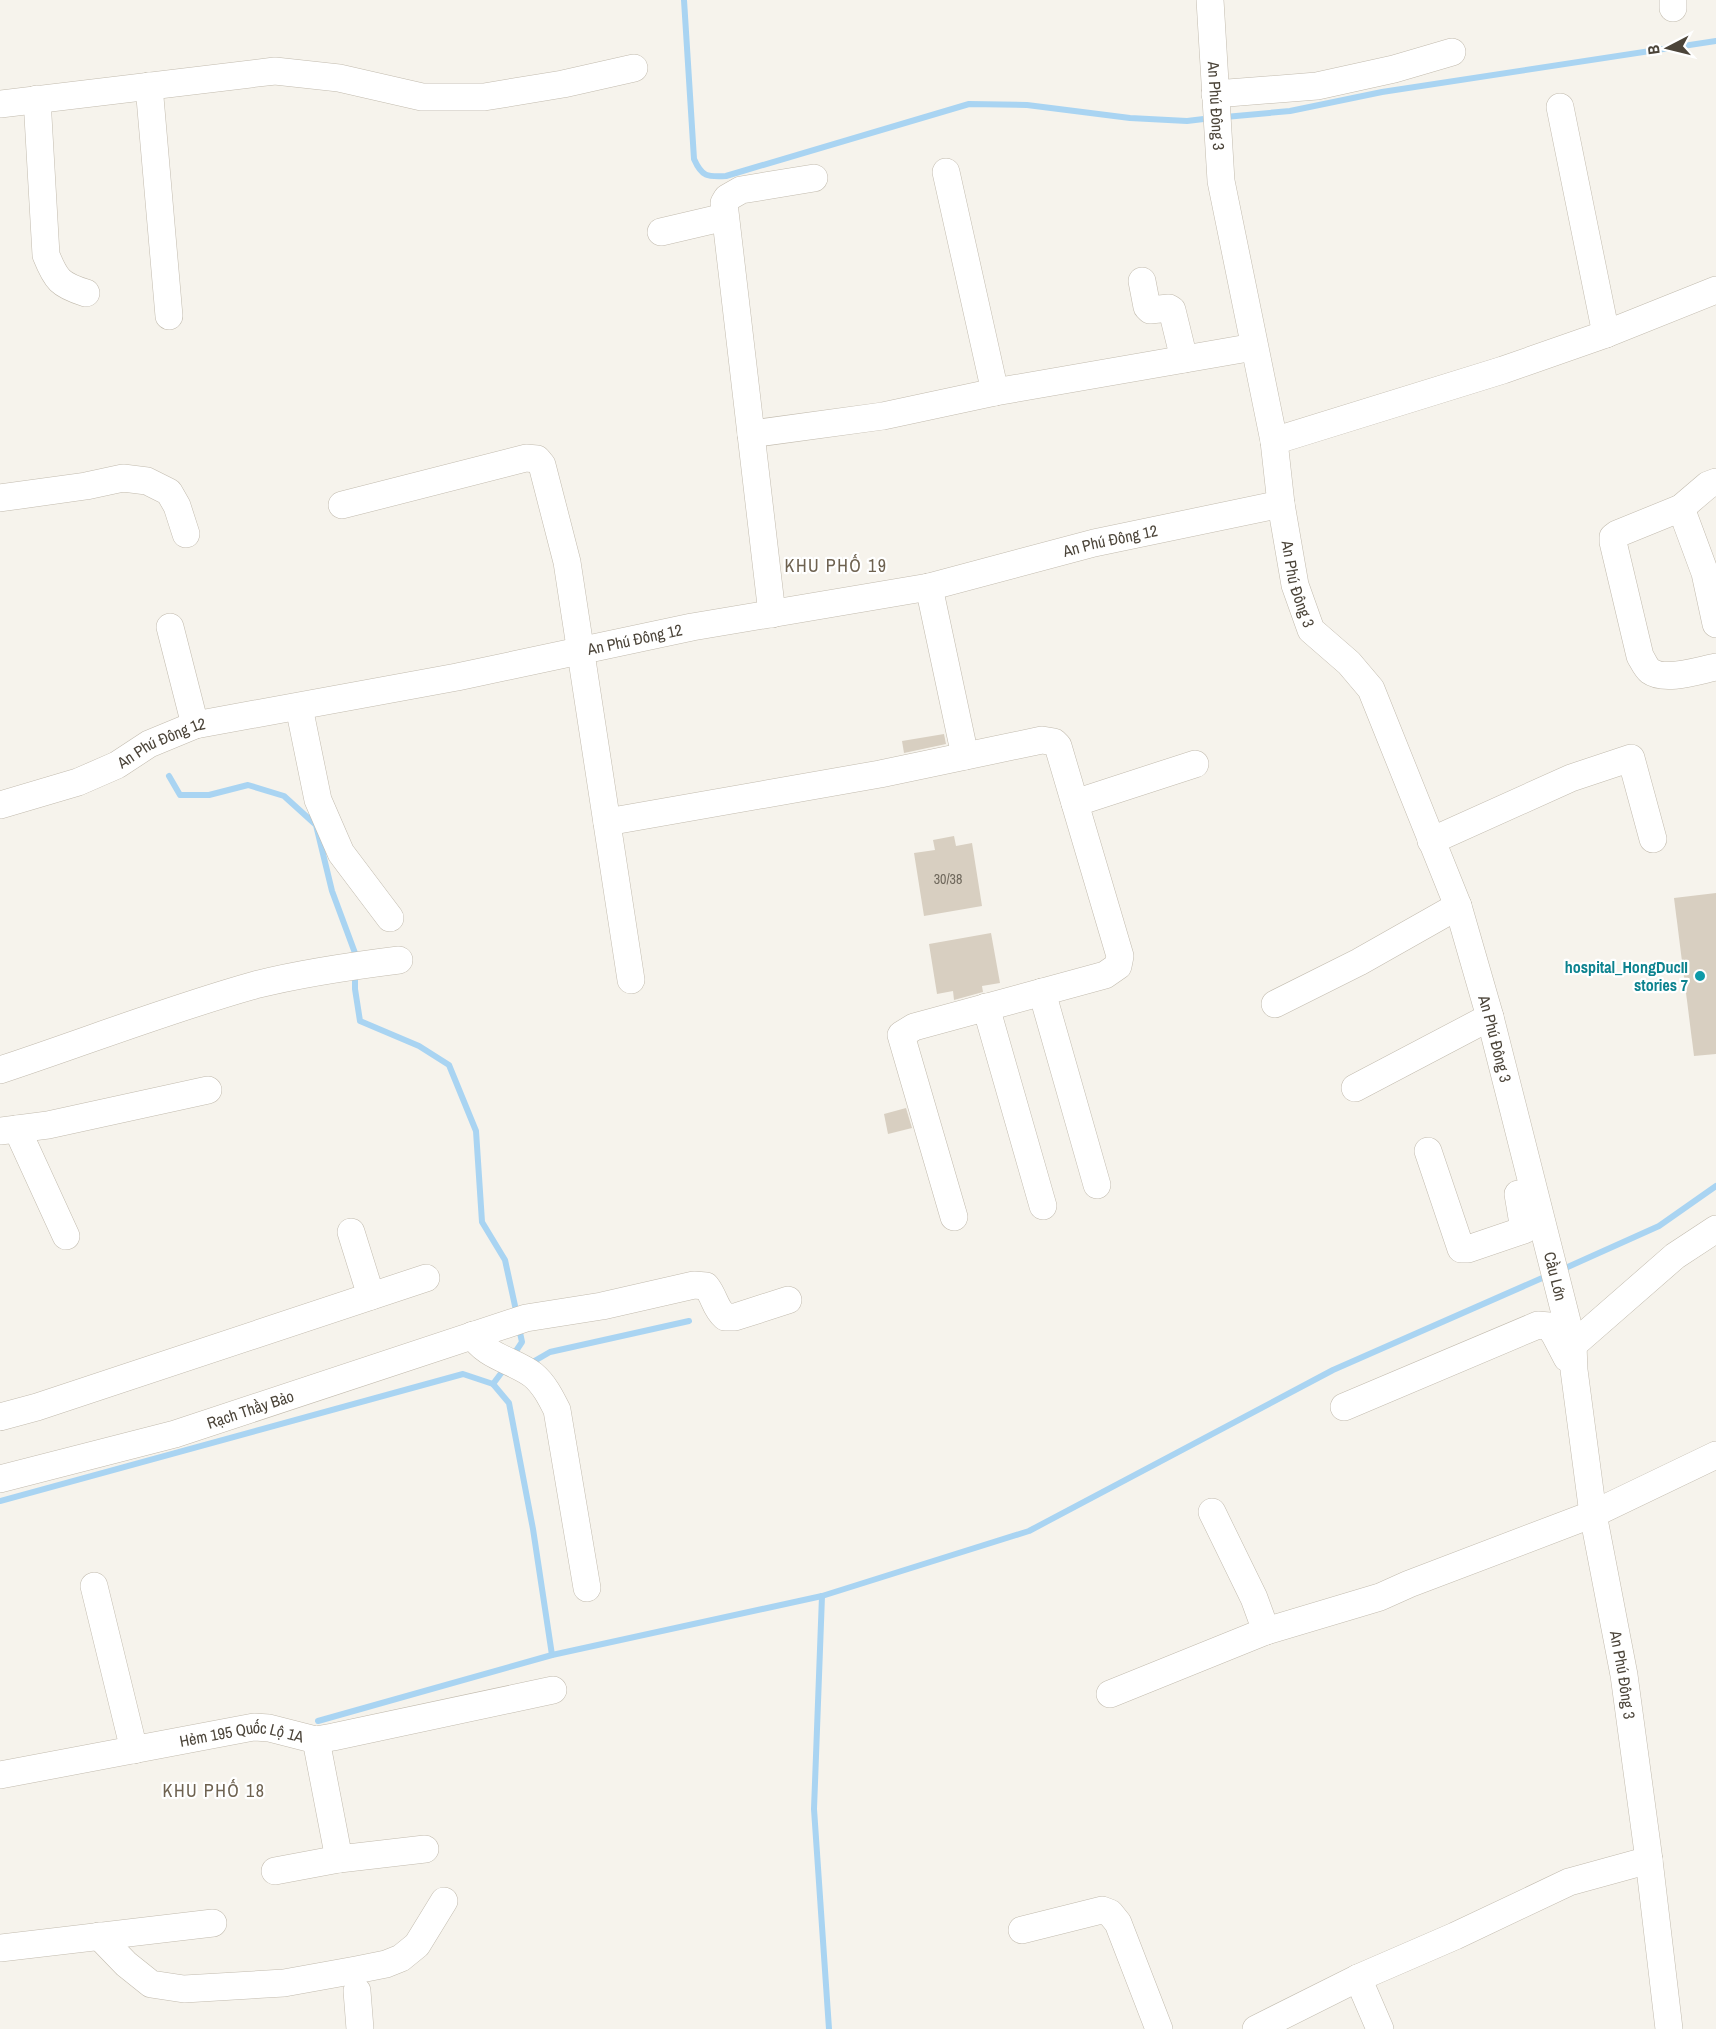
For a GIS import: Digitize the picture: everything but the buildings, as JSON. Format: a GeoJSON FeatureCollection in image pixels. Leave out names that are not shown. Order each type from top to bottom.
{"type":"FeatureCollection","features":[{"type":"Feature","properties":{"kind":"street","name":"An Phú Đông 3"},"geometry":{"type":"LineString","coordinates":[[1210,0],[1221,181],[1274,441],[1281,504],[1295,585],[1311,630],[1349,663],[1371,689],[1458,906],[1490,1017],[1543,1230]]}},
{"type":"Feature","properties":{"kind":"street"},"geometry":{"type":"LineString","coordinates":[[1216,110],[1394,69],[1452,52]]}},
{"type":"Feature","properties":{"kind":"street"},"geometry":{"type":"LineString","coordinates":[[0,104],[275,71],[339,78],[422,97],[484,97],[563,84],[634,68]]}},
{"type":"Feature","properties":{"kind":"street"},"geometry":{"type":"LineString","coordinates":[[149,86],[169,315]]}},
{"type":"Feature","properties":{"kind":"street"},"geometry":{"type":"LineString","coordinates":[[37,99],[46,255],[54,274],[68,288],[86,293]]}},
{"type":"Feature","properties":{"kind":"street"},"geometry":{"type":"LineString","coordinates":[[1560,107],[1606,334]]}},
{"type":"Feature","properties":{"kind":"street"},"geometry":{"type":"LineString","coordinates":[[946,172],[995,392]]}},
{"type":"Feature","properties":{"kind":"street"},"geometry":{"type":"LineString","coordinates":[[772,614],[724,204],[733,193],[814,178]]}},
{"type":"Feature","properties":{"kind":"street"},"geometry":{"type":"LineString","coordinates":[[662,232],[725,217]]}},
{"type":"Feature","properties":{"kind":"street"},"geometry":{"type":"LineString","coordinates":[[1142,281],[1147,307],[1150,310],[1169,308],[1172,310],[1185,359]]}},
{"type":"Feature","properties":{"kind":"street"},"geometry":{"type":"LineString","coordinates":[[1274,441],[1503,370],[1606,334],[1716,290]]}},
{"type":"Feature","properties":{"kind":"street"},"geometry":{"type":"LineString","coordinates":[[751,434],[883,416],[995,392],[1254,347]]}},
{"type":"Feature","properties":{"kind":"street"},"geometry":{"type":"LineString","coordinates":[[342,505],[526,458],[537,459],[542,465],[567,562],[631,980]]}},
{"type":"Feature","properties":{"kind":"street"},"geometry":{"type":"LineString","coordinates":[[0,498],[86,486],[123,478],[147,481],[169,492],[177,506],[186,534]]}},
{"type":"Feature","properties":{"kind":"street"},"geometry":{"type":"LineString","coordinates":[[1716,482],[1708,484],[1681,508],[1613,537],[1640,656],[1648,670],[1657,675],[1674,676],[1716,667]]}},
{"type":"Feature","properties":{"kind":"street","name":"An Phú Đông 12"},"geometry":{"type":"LineString","coordinates":[[0,805],[78,782],[117,765],[149,744],[195,725],[581,652],[692,627],[928,587],[1094,543],[1281,504]]}},
{"type":"Feature","properties":{"kind":"street"},"geometry":{"type":"LineString","coordinates":[[1681,508],[1711,573],[1716,624]]}},
{"type":"Feature","properties":{"kind":"street"},"geometry":{"type":"LineString","coordinates":[[928,587],[965,756]]}},
{"type":"Feature","properties":{"kind":"street"},"geometry":{"type":"LineString","coordinates":[[170,627],[195,725]]}},
{"type":"Feature","properties":{"kind":"street"},"geometry":{"type":"LineString","coordinates":[[299,707],[318,800],[341,853],[390,918]]}},
{"type":"Feature","properties":{"kind":"street"},"geometry":{"type":"LineString","coordinates":[[607,822],[880,774],[1042,740],[1054,742],[1058,746],[1120,956],[1118,966],[1106,975],[914,1027],[901,1035],[954,1217]]}},
{"type":"Feature","properties":{"kind":"street"},"geometry":{"type":"LineString","coordinates":[[1431,841],[1571,778],[1631,758],[1653,839]]}},
{"type":"Feature","properties":{"kind":"street"},"geometry":{"type":"LineString","coordinates":[[1075,803],[1195,764]]}},
{"type":"Feature","properties":{"kind":"street"},"geometry":{"type":"LineString","coordinates":[[1275,1004],[1359,962],[1458,906]]}},
{"type":"Feature","properties":{"kind":"street"},"geometry":{"type":"LineString","coordinates":[[0,1070],[171,1011],[256,985],[341,967],[399,960]]}},
{"type":"Feature","properties":{"kind":"street"},"geometry":{"type":"LineString","coordinates":[[1042,992],[1097,1185]]}},
{"type":"Feature","properties":{"kind":"street"},"geometry":{"type":"LineString","coordinates":[[986,1007],[1043,1206]]}},
{"type":"Feature","properties":{"kind":"street"},"geometry":{"type":"LineString","coordinates":[[1355,1088],[1490,1017]]}},
{"type":"Feature","properties":{"kind":"street"},"geometry":{"type":"LineString","coordinates":[[66,1236],[8,1130],[48,1125],[208,1090]]}},
{"type":"Feature","properties":{"kind":"street"},"geometry":{"type":"LineString","coordinates":[[1428,1151],[1461,1249],[1468,1249],[1524,1230],[1516,1180],[1525,1152]]}},
{"type":"Feature","properties":{"kind":"street"},"geometry":{"type":"LineString","coordinates":[[1344,1407],[1538,1325],[1549,1326],[1556,1335],[1572,1346],[1674,1256],[1716,1229]]}},
{"type":"Feature","properties":{"kind":"street","name":"Cầu Lớn"},"geometry":{"type":"LineString","coordinates":[[1543,1230],[1572,1346]]}},
{"type":"Feature","properties":{"kind":"street"},"geometry":{"type":"LineString","coordinates":[[351,1232],[371,1296]]}},
{"type":"Feature","properties":{"kind":"street"},"geometry":{"type":"LineString","coordinates":[[0,1417],[37,1407],[426,1278]]}},
{"type":"Feature","properties":{"kind":"street","name":"Rạch Thầy Bảo"},"geometry":{"type":"LineString","coordinates":[[0,1479],[175,1434],[526,1318],[602,1306],[694,1286],[706,1286],[713,1295],[717,1309],[725,1317],[735,1317],[788,1300]]}},
{"type":"Feature","properties":{"kind":"street"},"geometry":{"type":"LineString","coordinates":[[484,1331],[482,1346],[531,1374],[548,1391],[557,1410],[587,1588]]}},
{"type":"Feature","properties":{"kind":"street","name":"An Phú Đông 3"},"geometry":{"type":"LineString","coordinates":[[1572,1346],[1593,1514],[1624,1675],[1669,2029]]}},
{"type":"Feature","properties":{"kind":"street"},"geometry":{"type":"LineString","coordinates":[[1110,1695],[1266,1631],[1380,1597],[1593,1514],[1716,1455]]}},
{"type":"Feature","properties":{"kind":"street"},"geometry":{"type":"LineString","coordinates":[[1212,1512],[1254,1598],[1266,1631]]}},
{"type":"Feature","properties":{"kind":"street"},"geometry":{"type":"LineString","coordinates":[[94,1586],[134,1750]]}},
{"type":"Feature","properties":{"kind":"street","name":"Hẻm 195 Quốc Lộ 1A"},"geometry":{"type":"LineString","coordinates":[[0,1775],[254,1727],[269,1728],[316,1740],[553,1690]]}},
{"type":"Feature","properties":{"kind":"street"},"geometry":{"type":"LineString","coordinates":[[316,1740],[339,1859]]}},
{"type":"Feature","properties":{"kind":"street"},"geometry":{"type":"LineString","coordinates":[[275,1871],[339,1859],[425,1849]]}},
{"type":"Feature","properties":{"kind":"street"},"geometry":{"type":"LineString","coordinates":[[1256,2029],[1358,1978],[1455,1936],[1569,1882],[1649,1860]]}},
{"type":"Feature","properties":{"kind":"street"},"geometry":{"type":"LineString","coordinates":[[99,1936],[126,1964],[151,1984],[184,1989],[284,1983],[386,1964],[401,1958],[417,1946],[444,1901]]}},
{"type":"Feature","properties":{"kind":"street"},"geometry":{"type":"LineString","coordinates":[[1022,1930],[1102,1910],[1110,1913],[1118,1923],[1159,2029]]}},
{"type":"Feature","properties":{"kind":"street"},"geometry":{"type":"LineString","coordinates":[[0,1948],[213,1923]]}},
{"type":"Feature","properties":{"kind":"street"},"geometry":{"type":"LineString","coordinates":[[1358,1978],[1380,2029]]}},
{"type":"Feature","properties":{"kind":"street"},"geometry":{"type":"LineString","coordinates":[[357,1991],[360,2029]]}},
{"type":"Feature","properties":{"kind":"waterway"},"geometry":{"type":"LineString","coordinates":[[684,0],[694,159],[703,173],[710,176],[726,176],[969,104],[1027,105],[1130,118],[1187,121],[1212,118]]}},
{"type":"Feature","properties":{"kind":"waterway"},"geometry":{"type":"LineString","coordinates":[[1225,117],[1290,111],[1382,92],[1716,41]]}},
{"type":"Feature","properties":{"kind":"waterway"},"geometry":{"type":"LineString","coordinates":[[169,776],[180,795],[209,795],[248,785],[284,796],[316,825],[332,891],[355,958]]}},
{"type":"Feature","properties":{"kind":"waterway"},"geometry":{"type":"LineString","coordinates":[[355,972],[360,1021],[419,1046],[449,1065],[476,1131],[482,1222],[505,1260],[517,1315]]}},
{"type":"Feature","properties":{"kind":"waterway"},"geometry":{"type":"LineString","coordinates":[[1561,1270],[1659,1226],[1716,1186]]}},
{"type":"Feature","properties":{"kind":"waterway"},"geometry":{"type":"LineString","coordinates":[[318,1721],[552,1655],[822,1596],[1029,1531],[1333,1370],[1549,1275]]}},
{"type":"Feature","properties":{"kind":"waterway"},"geometry":{"type":"LineString","coordinates":[[531,1363],[550,1352],[689,1321]]}},
{"type":"Feature","properties":{"kind":"waterway"},"geometry":{"type":"LineString","coordinates":[[512,1357],[522,1342],[519,1328]]}},
{"type":"Feature","properties":{"kind":"waterway"},"geometry":{"type":"LineString","coordinates":[[493,1384],[505,1368]]}},
{"type":"Feature","properties":{"kind":"waterway"},"geometry":{"type":"LineString","coordinates":[[0,1501],[463,1374],[493,1384],[509,1403],[533,1529],[552,1655]]}},
{"type":"Feature","properties":{"kind":"waterway"},"geometry":{"type":"LineString","coordinates":[[822,1596],[814,1809],[829,2029]]}},
{"type":"Feature","properties":{"kind":"place","name":"hospital_HongDucII stories 7"},"geometry":{"type":"Point","coordinates":[1700,976]}},
{"type":"Feature","properties":{"kind":"district","name":"KHU PHỐ 19"},"geometry":{"type":"Point","coordinates":[836,566]}},
{"type":"Feature","properties":{"kind":"district","name":"KHU PHỐ 18"},"geometry":{"type":"Point","coordinates":[214,1791]}}]}
